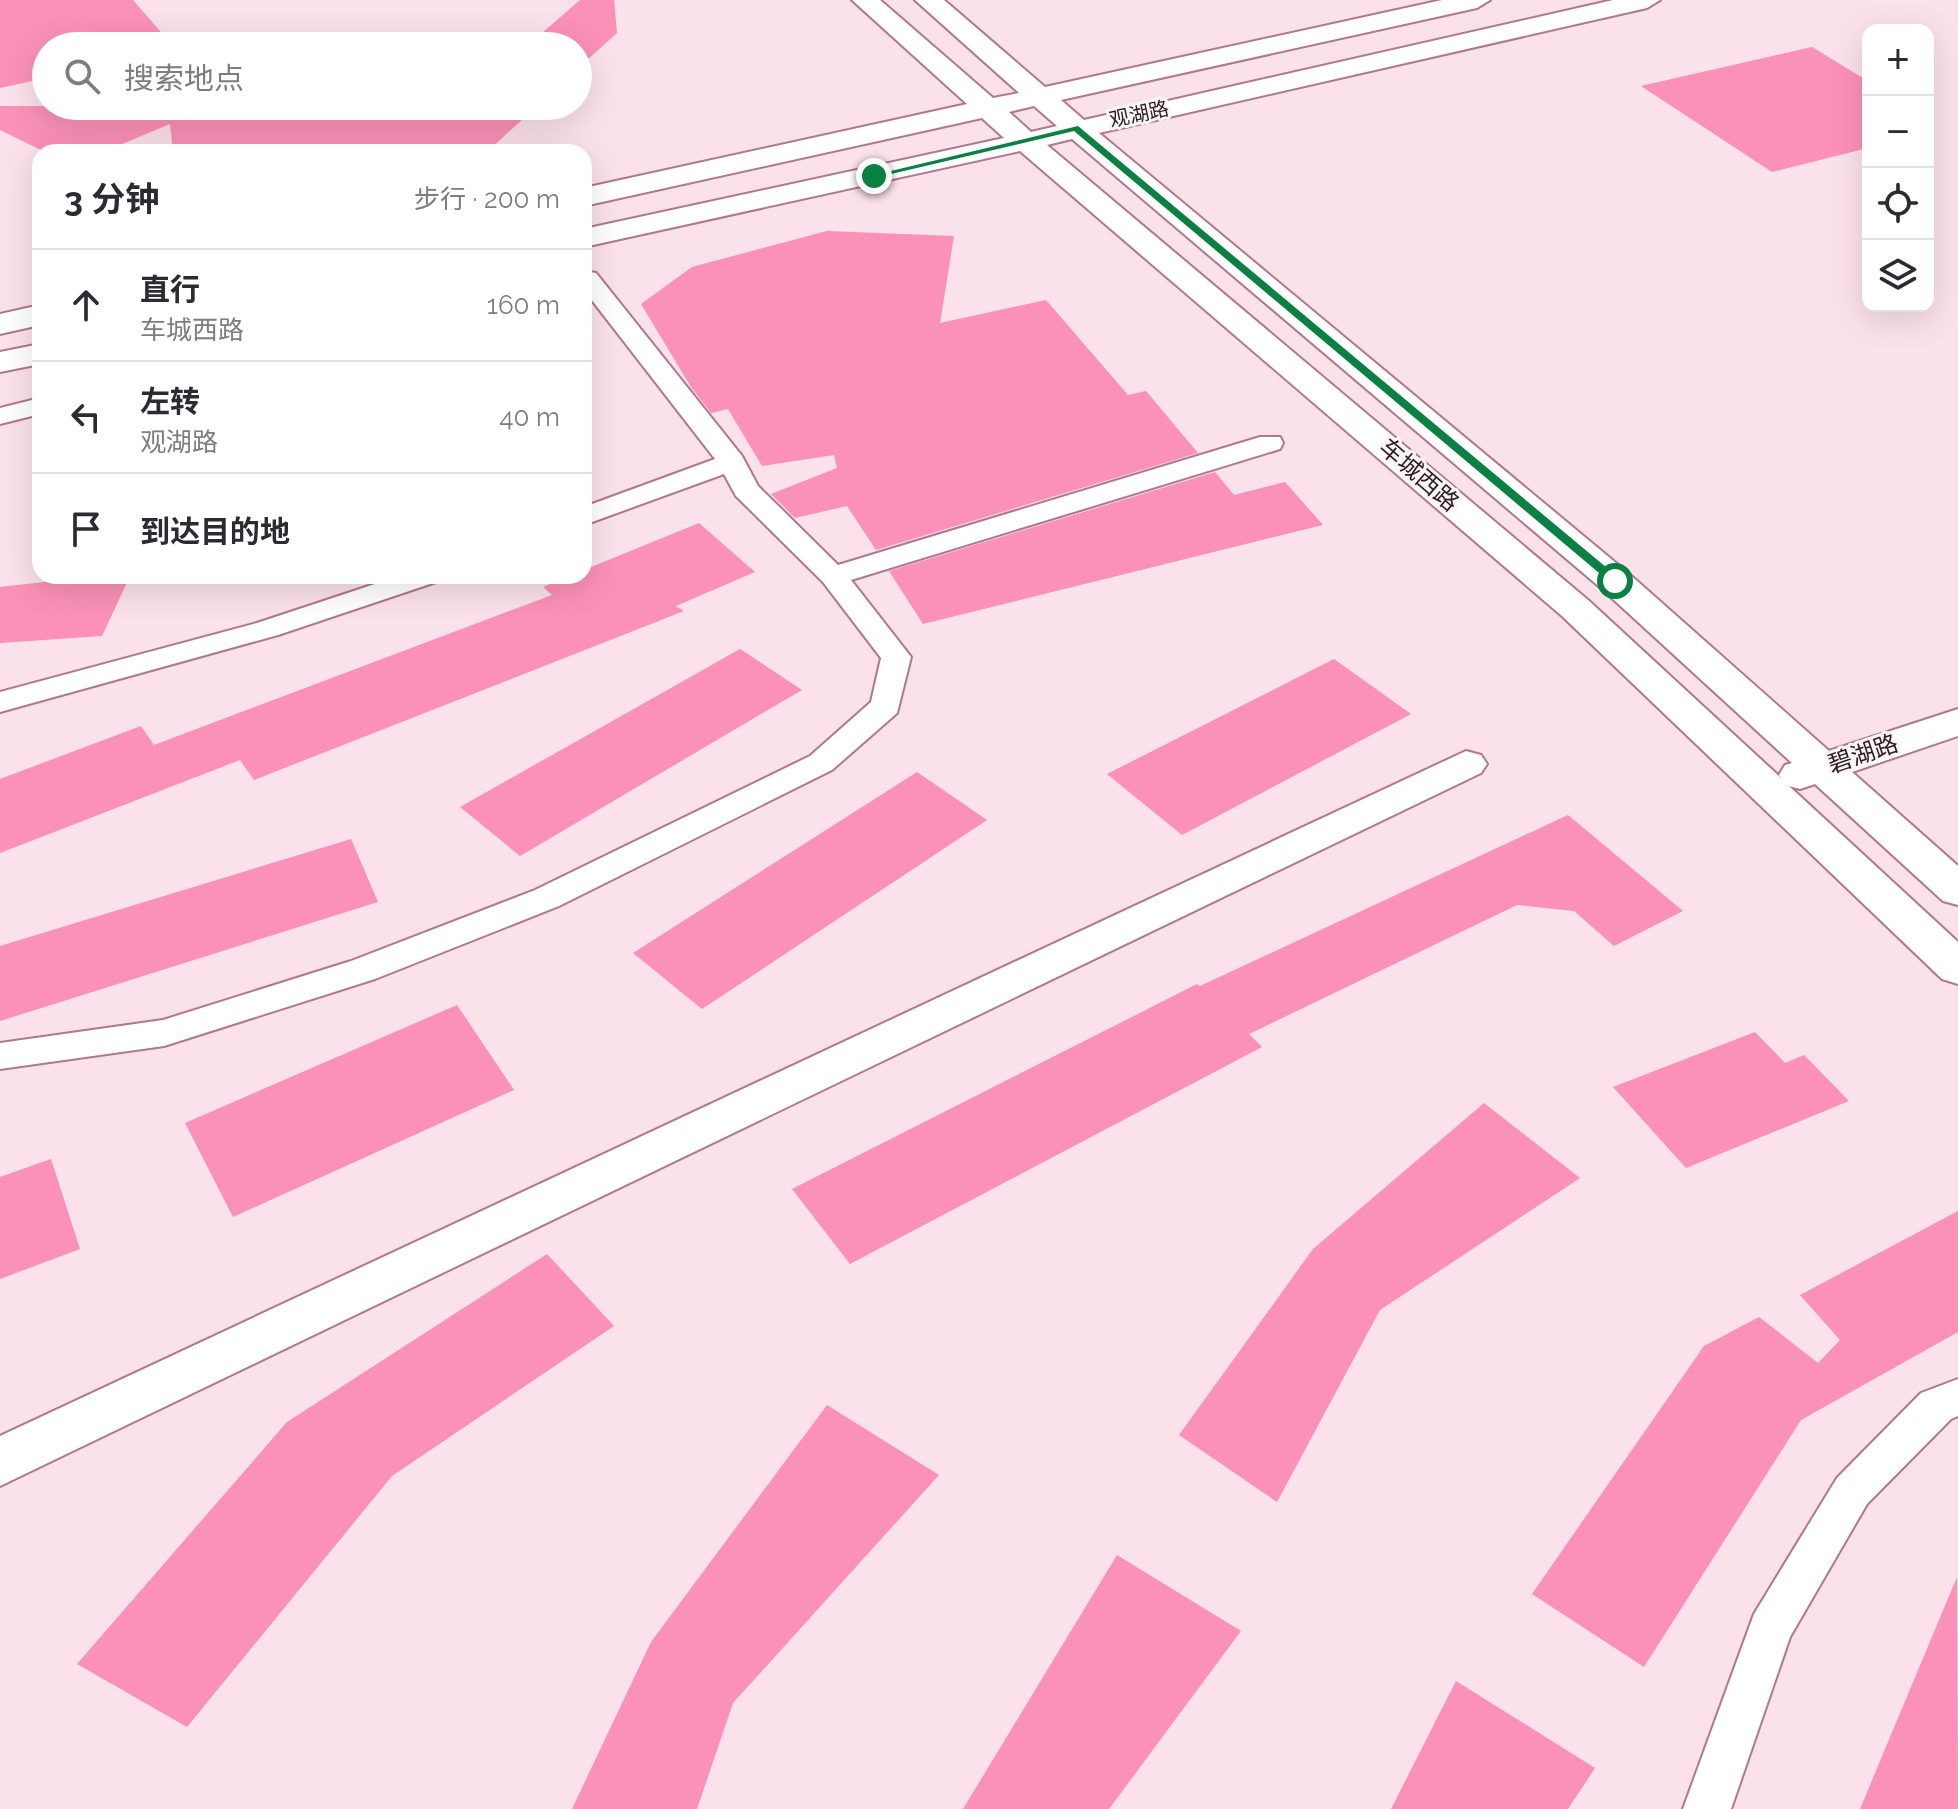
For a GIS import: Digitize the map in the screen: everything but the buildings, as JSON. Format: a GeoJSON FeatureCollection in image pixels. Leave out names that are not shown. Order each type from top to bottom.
{"type":"FeatureCollection","features":[{"type":"Feature","properties":{"kind":"main road","name":"车城西路"},"geometry":{"type":"LineString","coordinates":[[865,0],[1024,140],[1575,608],[1768,785],[1958,968]]}},
{"type":"Feature","properties":{"kind":"main road","name":"车城西路"},"geometry":{"type":"LineString","coordinates":[[928,0],[1075,128],[1615,581],[1826,767],[1958,890]]}},
{"type":"Feature","properties":{"kind":"main road","name":"观湖路"},"geometry":{"type":"LineString","coordinates":[[592,195],[1477,0]]}},
{"type":"Feature","properties":{"kind":"main road","name":"观湖路"},"geometry":{"type":"LineString","coordinates":[[592,236],[1647,0]]}},
{"type":"Feature","properties":{"kind":"main road"},"geometry":{"type":"LineString","coordinates":[[0,324],[32,317]]}},
{"type":"Feature","properties":{"kind":"main road"},"geometry":{"type":"LineString","coordinates":[[0,362],[32,356]]}},
{"type":"Feature","properties":{"kind":"main road","name":"碧湖路"},"geometry":{"type":"LineString","coordinates":[[1768,785],[1958,722]]}},
{"type":"Feature","properties":{"kind":"main road"},"geometry":{"type":"LineString","coordinates":[[0,1462],[1466,764]]}},
{"type":"Feature","properties":{"kind":"lane"},"geometry":{"type":"LineString","coordinates":[[0,1056],[164,1033],[363,970],[547,898],[821,763],[886,706],[896,657],[833,576],[746,490],[732,462],[592,284]]}},
{"type":"Feature","properties":{"kind":"lane"},"geometry":{"type":"LineString","coordinates":[[0,416],[32,408]]}},
{"type":"Feature","properties":{"kind":"lane"},"geometry":{"type":"LineString","coordinates":[[833,576],[1270,443]]}},
{"type":"Feature","properties":{"kind":"lane"},"geometry":{"type":"LineString","coordinates":[[592,514],[732,462]]}},
{"type":"Feature","properties":{"kind":"lane"},"geometry":{"type":"LineString","coordinates":[[0,702],[127,669],[329,610],[403,584]]}},
{"type":"Feature","properties":{"kind":"lane"},"geometry":{"type":"LineString","coordinates":[[1707,1809],[1770,1629],[1852,1491],[1936,1406],[1958,1397]]}},
{"type":"Feature","properties":{"kind":"route"},"geometry":{"type":"LineString","coordinates":[[874,176],[1075,128],[1615,581]]}}]}
